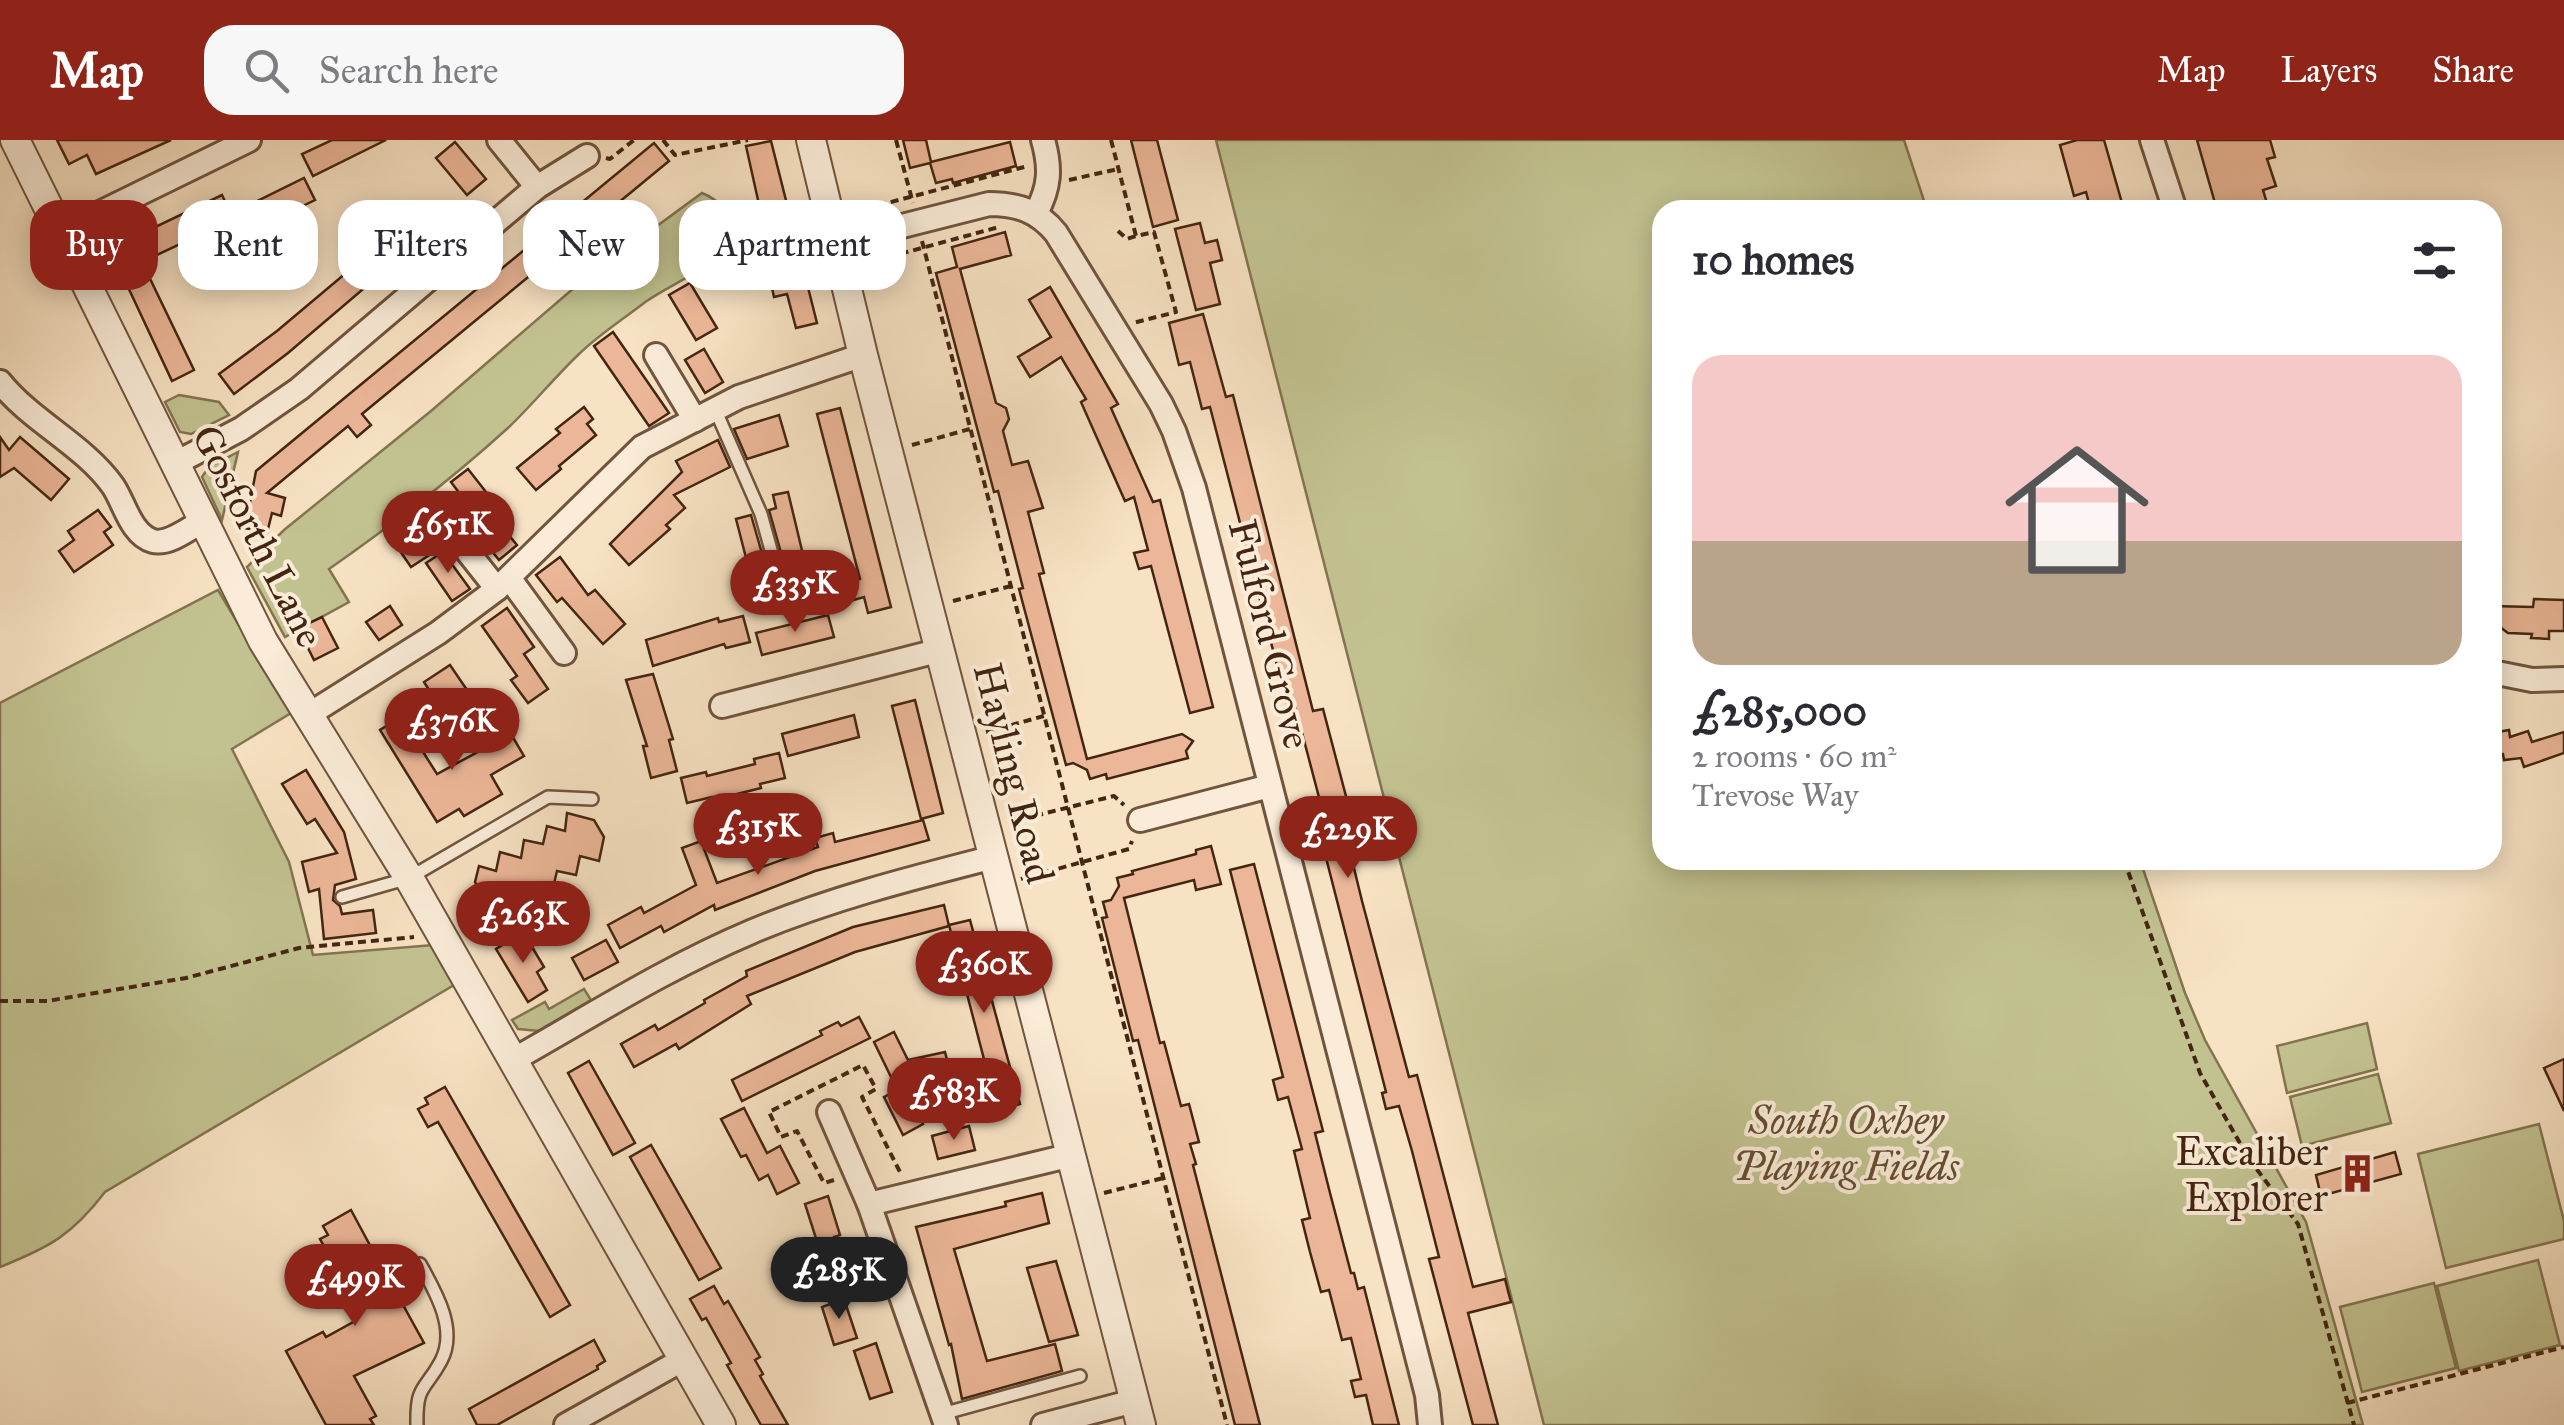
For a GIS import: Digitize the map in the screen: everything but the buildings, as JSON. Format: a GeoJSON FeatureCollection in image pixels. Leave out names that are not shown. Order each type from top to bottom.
{"type":"FeatureCollection","features":[{"type":"Feature","properties":{"kind":"street","name":"Gosforth Lane"},"geometry":{"type":"LineString","coordinates":[[15,140],[45,200]]}},
{"type":"Feature","properties":{"kind":"street"},"geometry":{"type":"LineString","coordinates":[[499,140],[537,187]]}},
{"type":"Feature","properties":{"kind":"street","name":"Hayling Road"},"geometry":{"type":"LineString","coordinates":[[811,140],[825,200]]}},
{"type":"Feature","properties":{"kind":"street"},"geometry":{"type":"LineString","coordinates":[[2152,140],[2171,200]]}},
{"type":"Feature","properties":{"kind":"street"},"geometry":{"type":"LineString","coordinates":[[125,200],[242,142]]}},
{"type":"Feature","properties":{"kind":"street"},"geometry":{"type":"LineString","coordinates":[[906,225],[989,204],[1010,204],[1036,213],[1048,185],[1046,150]]}},
{"type":"Feature","properties":{"kind":"street"},"geometry":{"type":"LineString","coordinates":[[174,464],[242,429],[299,389],[537,187],[587,156]]}},
{"type":"Feature","properties":{"kind":"street","name":"Fulford Grove"},"geometry":{"type":"LineString","coordinates":[[1036,213],[1056,232],[1161,404],[1182,452],[1427,1394],[1430,1425]]}},
{"type":"Feature","properties":{"kind":"street","name":"Gosforth Lane"},"geometry":{"type":"LineString","coordinates":[[89,290],[263,641],[442,934],[721,1425]]}},
{"type":"Feature","properties":{"kind":"street","name":"Hayling Road"},"geometry":{"type":"LineString","coordinates":[[847,290],[1138,1413]]}},
{"type":"Feature","properties":{"kind":"street"},"geometry":{"type":"LineString","coordinates":[[308,714],[438,633],[503,584],[642,448],[739,397],[863,355]]}},
{"type":"Feature","properties":{"kind":"street"},"geometry":{"type":"LineString","coordinates":[[656,356],[706,414]]}},
{"type":"Feature","properties":{"kind":"street"},"geometry":{"type":"LineString","coordinates":[[0,382],[10,410],[111,483],[142,534],[154,541],[166,540],[202,522]]}},
{"type":"Feature","properties":{"kind":"street"},"geometry":{"type":"LineString","coordinates":[[436,512],[564,653]]}},
{"type":"Feature","properties":{"kind":"street"},"geometry":{"type":"LineString","coordinates":[[722,706],[941,650]]}},
{"type":"Feature","properties":{"kind":"street"},"geometry":{"type":"LineString","coordinates":[[2502,674],[2532,680],[2564,680]]}},
{"type":"Feature","properties":{"kind":"street"},"geometry":{"type":"LineString","coordinates":[[1140,820],[1270,786]]}},
{"type":"Feature","properties":{"kind":"street"},"geometry":{"type":"LineString","coordinates":[[513,1060],[690,961],[752,931],[829,902],[994,857]]}},
{"type":"Feature","properties":{"kind":"street"},"geometry":{"type":"LineString","coordinates":[[829,1112],[869,1204],[944,1420]]}},
{"type":"Feature","properties":{"kind":"street"},"geometry":{"type":"LineString","coordinates":[[869,1204],[1072,1155]]}},
{"type":"Feature","properties":{"kind":"street"},"geometry":{"type":"LineString","coordinates":[[566,1425],[684,1359]]}},
{"type":"Feature","properties":{"kind":"street"},"geometry":{"type":"LineString","coordinates":[[1042,1425],[1138,1413]]}},
{"type":"Feature","properties":{"kind":"lane"},"geometry":{"type":"LineString","coordinates":[[706,414],[761,514],[776,568]]}},
{"type":"Feature","properties":{"kind":"lane"},"geometry":{"type":"LineString","coordinates":[[342,896],[409,878],[548,797],[592,800]]}},
{"type":"Feature","properties":{"kind":"lane"},"geometry":{"type":"LineString","coordinates":[[416,1425],[418,1398],[443,1358],[446,1330],[436,1294],[420,1264]]}},
{"type":"Feature","properties":{"kind":"lane"},"geometry":{"type":"LineString","coordinates":[[944,1420],[1080,1376]]}},
{"type":"Feature","properties":{"kind":"path"},"geometry":{"type":"LineString","coordinates":[[587,156],[610,159],[634,140]]}},
{"type":"Feature","properties":{"kind":"path"},"geometry":{"type":"LineString","coordinates":[[663,140],[676,155],[748,140]]}},
{"type":"Feature","properties":{"kind":"path"},"geometry":{"type":"LineString","coordinates":[[896,140],[1227,1425]]}},
{"type":"Feature","properties":{"kind":"path"},"geometry":{"type":"LineString","coordinates":[[1110,140],[1136,236]]}},
{"type":"Feature","properties":{"kind":"path"},"geometry":{"type":"LineString","coordinates":[[905,200],[1046,150]]}},
{"type":"Feature","properties":{"kind":"path"},"geometry":{"type":"LineString","coordinates":[[1048,185],[1118,169]]}},
{"type":"Feature","properties":{"kind":"path"},"geometry":{"type":"LineString","coordinates":[[906,246],[924,247],[1036,213]]}},
{"type":"Feature","properties":{"kind":"path"},"geometry":{"type":"LineString","coordinates":[[1114,328],[1176,312],[1154,232],[1127,239],[1118,231]]}},
{"type":"Feature","properties":{"kind":"path"},"geometry":{"type":"LineString","coordinates":[[889,451],[970,429]]}},
{"type":"Feature","properties":{"kind":"path"},"geometry":{"type":"LineString","coordinates":[[930,606],[1011,586]]}},
{"type":"Feature","properties":{"kind":"path"},"geometry":{"type":"LineString","coordinates":[[964,738],[1044,716]]}},
{"type":"Feature","properties":{"kind":"path"},"geometry":{"type":"LineString","coordinates":[[986,828],[1114,796],[1140,820],[1129,850],[1001,885]]}},
{"type":"Feature","properties":{"kind":"path"},"geometry":{"type":"LineString","coordinates":[[2128,870],[2200,1073],[2249,1159],[2298,1224],[2354,1425]]}},
{"type":"Feature","properties":{"kind":"path"},"geometry":{"type":"LineString","coordinates":[[0,1001],[47,1002],[186,978],[300,948],[442,934]]}},
{"type":"Feature","properties":{"kind":"path"},"geometry":{"type":"LineString","coordinates":[[1084,1199],[1163,1178]]}},
{"type":"Feature","properties":{"kind":"path"},"geometry":{"type":"LineString","coordinates":[[2347,1403],[2564,1348]]}},
{"type":"Feature","properties":{"kind":"green space","name":"South Oxhey Playing Fields"},"geometry":{"type":"Polygon","coordinates":[[[1216,140],[1904,140],[1924,200],[1652,200],[1652,870],[2143,870],[2205,1040],[2306,1222],[2363,1425],[1544,1425],[1216,140]]]}},
{"type":"Feature","properties":{"kind":"green space"},"geometry":{"type":"Polygon","coordinates":[[[702,193],[713,200],[692,200],[702,193]]]}},
{"type":"Feature","properties":{"kind":"green space"},"geometry":{"type":"Polygon","coordinates":[[[679,210],[679,282],[593,341],[487,446],[329,569],[349,602],[285,637],[247,567],[284,530],[572,290],[659,290],[659,225],[679,210]]]}},
{"type":"Feature","properties":{"kind":"green space"},"geometry":{"type":"Polygon","coordinates":[[[179,395],[219,402],[229,415],[191,434],[180,432],[165,402],[179,395]]]}},
{"type":"Feature","properties":{"kind":"green space"},"geometry":{"type":"Polygon","coordinates":[[[238,452],[222,520],[202,477],[209,467],[238,452]]]}},
{"type":"Feature","properties":{"kind":"green space"},"geometry":{"type":"Polygon","coordinates":[[[218,590],[291,713],[232,749],[289,862],[313,955],[433,945],[454,985],[105,1192],[59,1238],[0,1267],[0,703],[218,590]]]}},
{"type":"Feature","properties":{"kind":"green space"},"geometry":{"type":"Polygon","coordinates":[[[584,989],[591,1000],[539,1031],[518,1029],[512,1020],[545,1002],[549,1009],[584,989]]]}},
{"type":"Feature","properties":{"kind":"green space"},"geometry":{"type":"Polygon","coordinates":[[[2367,1023],[2377,1069],[2287,1093],[2277,1046],[2367,1023]]]}},
{"type":"Feature","properties":{"kind":"green space"},"geometry":{"type":"Polygon","coordinates":[[[2378,1074],[2391,1123],[2302,1146],[2290,1097],[2378,1074]]]}},
{"type":"Feature","properties":{"kind":"green space"},"geometry":{"type":"Polygon","coordinates":[[[2539,1124],[2564,1221],[2564,1239],[2446,1268],[2418,1154],[2539,1124]]]}},
{"type":"Feature","properties":{"kind":"green space"},"geometry":{"type":"Polygon","coordinates":[[[2538,1260],[2560,1345],[2459,1371],[2437,1286],[2538,1260]]]}},
{"type":"Feature","properties":{"kind":"green space"},"geometry":{"type":"Polygon","coordinates":[[[2434,1283],[2456,1368],[2362,1392],[2340,1307],[2434,1283]]]}},
{"type":"Feature","properties":{"kind":"place","name":"Excaliber Explorer"},"geometry":{"type":"Point","coordinates":[2358,1174]}}]}
